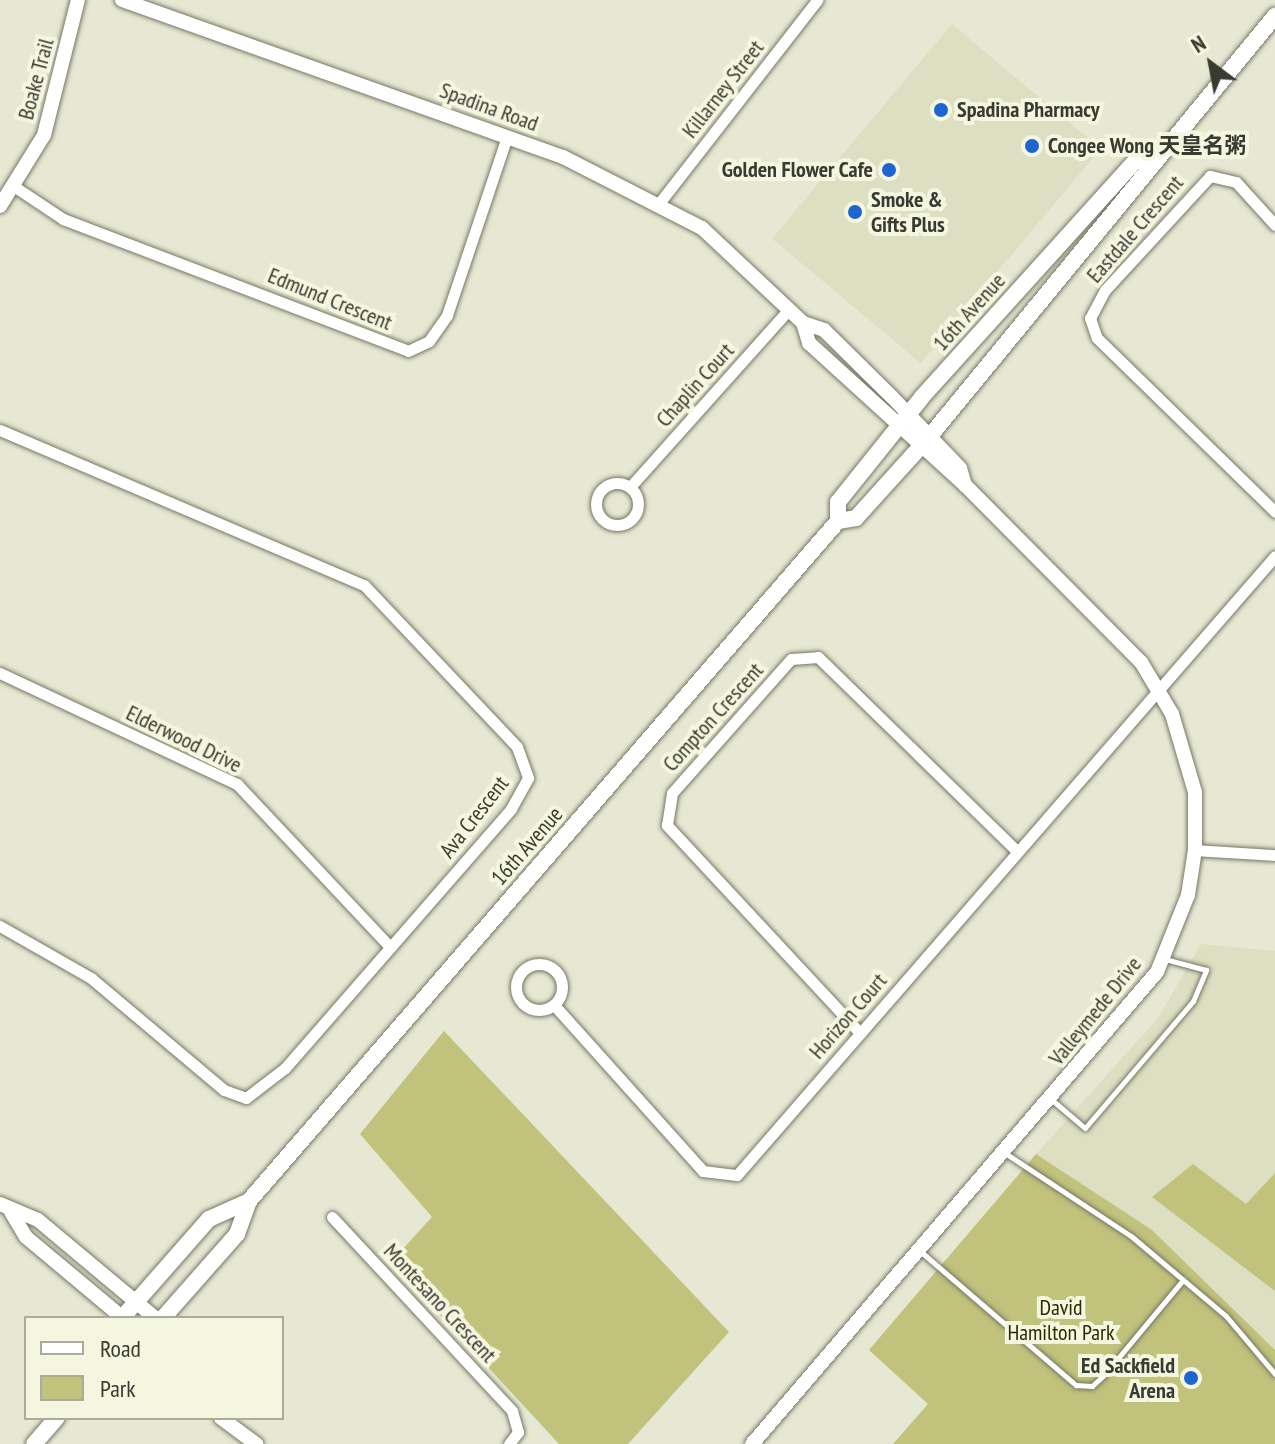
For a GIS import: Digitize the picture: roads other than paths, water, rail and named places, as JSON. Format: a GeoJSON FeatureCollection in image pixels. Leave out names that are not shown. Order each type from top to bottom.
{"type":"FeatureCollection","features":[{"type":"Feature","properties":{"kind":"main road","name":"16th Avenue"},"geometry":{"type":"LineString","coordinates":[[838,521],[838,502],[908,414],[1136,160],[1157,152],[1275,16]]}},
{"type":"Feature","properties":{"kind":"main road","name":"16th Avenue"},"geometry":{"type":"LineString","coordinates":[[165,1316],[237,1234],[249,1201],[838,521],[856,518],[924,442],[1153,173],[1157,152]]}},
{"type":"Feature","properties":{"kind":"main road","name":"16th Avenue"},"geometry":{"type":"LineString","coordinates":[[125,1316],[209,1219],[249,1201]]}},
{"type":"Feature","properties":{"kind":"main road"},"geometry":{"type":"LineString","coordinates":[[34,1444],[55,1420]]}},
{"type":"Feature","properties":{"kind":"street","name":"Boake Trail"},"geometry":{"type":"LineString","coordinates":[[0,206],[15,187],[44,135],[78,0]]}},
{"type":"Feature","properties":{"kind":"street","name":"Spadina Road"},"geometry":{"type":"LineString","coordinates":[[122,0],[507,137],[660,202],[702,228],[803,323],[824,330],[908,414],[924,442]]}},
{"type":"Feature","properties":{"kind":"street","name":"Killarney Street"},"geometry":{"type":"LineString","coordinates":[[660,202],[817,0]]}},
{"type":"Feature","properties":{"kind":"street","name":"Edmund Crescent"},"geometry":{"type":"LineString","coordinates":[[15,187],[63,219],[408,351],[429,341],[447,315],[507,137]]}},
{"type":"Feature","properties":{"kind":"street","name":"Eastdale Crescent"},"geometry":{"type":"LineString","coordinates":[[1275,225],[1236,182],[1210,176],[1105,290],[1090,318],[1097,338],[1275,512]]}},
{"type":"Feature","properties":{"kind":"street","name":"Chaplin Court"},"geometry":{"type":"LineString","coordinates":[[630,487],[789,309]]}},
{"type":"Feature","properties":{"kind":"street","name":"Spadina Road"},"geometry":{"type":"LineString","coordinates":[[803,323],[809,343],[897,428],[924,442]]}},
{"type":"Feature","properties":{"kind":"street","name":"Ava Crescent"},"geometry":{"type":"LineString","coordinates":[[0,430],[349,575],[517,747],[527,764],[522,793],[390,947],[285,1068],[237,1099],[91,978],[0,926]]}},
{"type":"Feature","properties":{"kind":"street","name":"Valleymede Drive"},"geometry":{"type":"LineString","coordinates":[[752,1444],[1144,992],[1164,958],[1188,895],[1195,850],[1195,792],[1158,686],[965,485],[960,468],[924,442]]}},
{"type":"Feature","properties":{"kind":"street","name":"Horizon Court"},"geometry":{"type":"LineString","coordinates":[[554,1005],[714,1177],[737,1175],[1158,686],[1275,556]]}},
{"type":"Feature","properties":{"kind":"street","name":"Compton Crescent"},"geometry":{"type":"LineString","coordinates":[[860,1033],[678,838],[664,812],[672,793],[791,659],[818,657],[1018,852]]}},
{"type":"Feature","properties":{"kind":"street","name":"Elderwood Drive"},"geometry":{"type":"LineString","coordinates":[[0,673],[237,784],[390,947]]}},
{"type":"Feature","properties":{"kind":"street"},"geometry":{"type":"LineString","coordinates":[[1195,850],[1275,855]]}},
{"type":"Feature","properties":{"kind":"street"},"geometry":{"type":"LineString","coordinates":[[527,967],[556,970],[562,992],[554,1005],[532,1009],[521,1000],[518,979],[527,967]]}},
{"type":"Feature","properties":{"kind":"street"},"geometry":{"type":"LineString","coordinates":[[6,1208],[38,1220],[153,1316]]}},
{"type":"Feature","properties":{"kind":"street"},"geometry":{"type":"LineString","coordinates":[[6,1208],[26,1237],[121,1316]]}},
{"type":"Feature","properties":{"kind":"street","name":"Montesano Crescent"},"geometry":{"type":"LineString","coordinates":[[332,1217],[517,1418],[509,1444]]}},
{"type":"Feature","properties":{"kind":"street"},"geometry":{"type":"LineString","coordinates":[[224,1420],[253,1441]]}},
{"type":"Feature","properties":{"kind":"street"},"geometry":{"type":"LineString","coordinates":[[243,1420],[253,1441]]}},
{"type":"Feature","properties":{"kind":"lane"},"geometry":{"type":"LineString","coordinates":[[1051,1099],[1085,1128],[1193,1001],[1206,970],[1164,958]]}},
{"type":"Feature","properties":{"kind":"lane"},"geometry":{"type":"LineString","coordinates":[[1004,1153],[1082,1199],[1183,1280],[1275,1374]]}},
{"type":"Feature","properties":{"kind":"lane"},"geometry":{"type":"LineString","coordinates":[[920,1250],[1076,1385],[1092,1386],[1104,1375],[1183,1280]]}},
{"type":"Feature","properties":{"kind":"place","name":"Spadina Pharmacy"},"geometry":{"type":"Point","coordinates":[941,110]}},
{"type":"Feature","properties":{"kind":"place","name":"Congee Wong 天皇名粥"},"geometry":{"type":"Point","coordinates":[1032,146]}},
{"type":"Feature","properties":{"kind":"place","name":"Golden Flower Cafe"},"geometry":{"type":"Point","coordinates":[889,170]}},
{"type":"Feature","properties":{"kind":"place","name":"Smoke & Gifts Plus"},"geometry":{"type":"Point","coordinates":[855,212]}},
{"type":"Feature","properties":{"kind":"place","name":"Ed Sackfield Arena"},"geometry":{"type":"Point","coordinates":[1191,1378]}},
{"type":"Feature","properties":{"kind":"park label","name":"David Hamilton Park"},"geometry":{"type":"Point","coordinates":[1061,1320]}}]}
